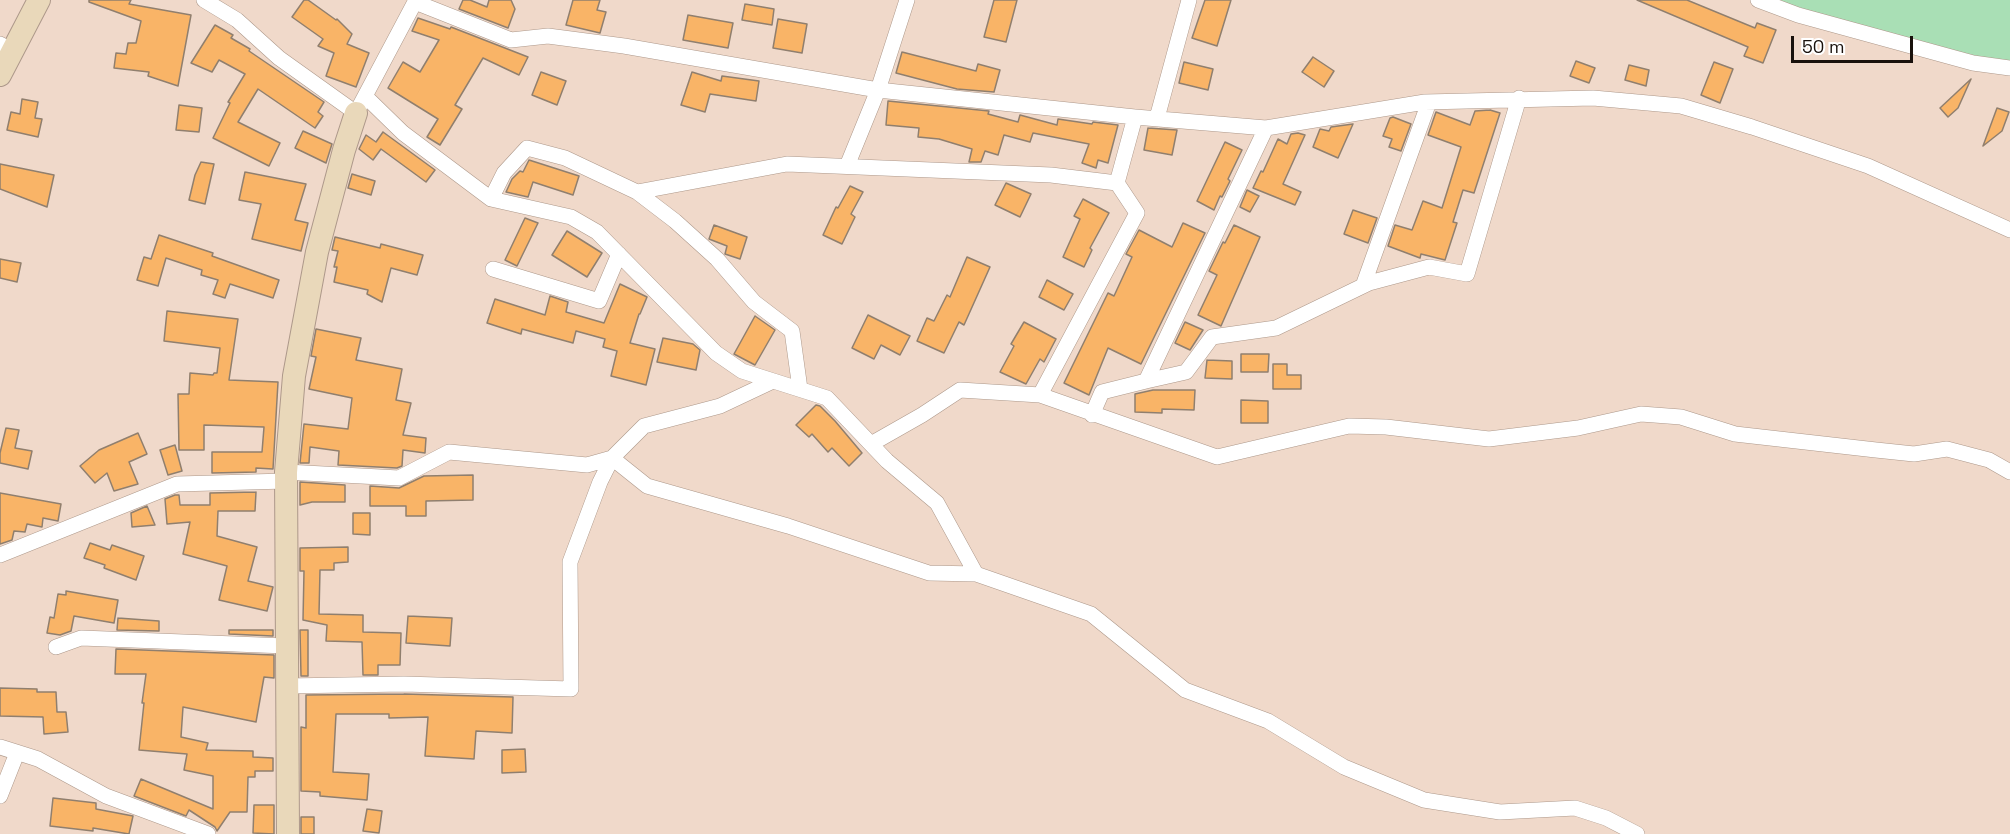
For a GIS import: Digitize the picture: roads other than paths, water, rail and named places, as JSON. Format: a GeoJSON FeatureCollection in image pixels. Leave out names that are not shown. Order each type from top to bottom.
{"type":"FeatureCollection","features":[{"type":"Feature","properties":{"kind":"street"},"geometry":{"type":"LineString","coordinates":[[0,75],[6,48],[39,0]]}},
{"type":"Feature","properties":{"kind":"street"},"geometry":{"type":"LineString","coordinates":[[204,0],[237,20],[279,58],[361,105],[403,133],[491,199],[572,217],[597,232],[716,353],[742,371],[827,398],[887,461],[937,503],[976,574]]}},
{"type":"Feature","properties":{"kind":"street"},"geometry":{"type":"LineString","coordinates":[[847,166],[878,90],[907,0]]}},
{"type":"Feature","properties":{"kind":"street"},"geometry":{"type":"LineString","coordinates":[[1157,118],[1189,0]]}},
{"type":"Feature","properties":{"kind":"street"},"geometry":{"type":"LineString","coordinates":[[1758,0],[1798,15],[1973,63],[2010,68]]}},
{"type":"Feature","properties":{"kind":"street"},"geometry":{"type":"LineString","coordinates":[[288,834],[286,477],[294,376],[317,252],[344,150],[361,105],[415,1],[511,40],[548,36],[624,46],[878,90],[1135,117],[1266,128],[1429,102],[1519,98],[1593,98],[1681,106],[1868,166],[2010,230]]}},
{"type":"Feature","properties":{"kind":"street"},"geometry":{"type":"LineString","coordinates":[[1092,415],[1102,392],[1185,372],[1212,337],[1276,328],[1363,286],[1429,267],[1467,274],[1519,98]]}},
{"type":"Feature","properties":{"kind":"street"},"geometry":{"type":"LineString","coordinates":[[1363,286],[1429,102]]}},
{"type":"Feature","properties":{"kind":"street"},"geometry":{"type":"LineString","coordinates":[[1040,395],[1137,213],[1117,183],[1135,117]]}},
{"type":"Feature","properties":{"kind":"street"},"geometry":{"type":"LineString","coordinates":[[1146,381],[1266,128]]}},
{"type":"Feature","properties":{"kind":"street"},"geometry":{"type":"LineString","coordinates":[[491,199],[504,173],[527,148],[565,158],[637,192],[675,221],[717,259],[753,302],[792,331],[800,389]]}},
{"type":"Feature","properties":{"kind":"street"},"geometry":{"type":"LineString","coordinates":[[637,192],[787,164],[1051,176],[1117,183]]}},
{"type":"Feature","properties":{"kind":"street"},"geometry":{"type":"LineString","coordinates":[[493,269],[599,301],[619,254]]}},
{"type":"Feature","properties":{"kind":"street"},"geometry":{"type":"LineString","coordinates":[[286,686],[404,684],[571,689],[570,562],[600,482],[612,458],[644,426],[720,406],[773,381]]}},
{"type":"Feature","properties":{"kind":"street"},"geometry":{"type":"LineString","coordinates":[[871,444],[960,390],[1040,395],[1217,457],[1349,426],[1386,427],[1489,439],[1578,428],[1641,414],[1681,417],[1735,434],[1914,454],[1947,449],[1989,460],[2010,472]]}},
{"type":"Feature","properties":{"kind":"street"},"geometry":{"type":"LineString","coordinates":[[0,555],[177,484],[286,477],[399,477],[449,452],[587,465],[612,458]]}},
{"type":"Feature","properties":{"kind":"street"},"geometry":{"type":"LineString","coordinates":[[612,458],[647,486],[788,526],[929,573],[976,574],[1091,614],[1185,690],[1268,721],[1344,767],[1424,800],[1500,812],[1575,808],[1606,818],[1637,834]]}},
{"type":"Feature","properties":{"kind":"street"},"geometry":{"type":"LineString","coordinates":[[56,647],[81,638],[286,646]]}},
{"type":"Feature","properties":{"kind":"street"},"geometry":{"type":"LineString","coordinates":[[0,747],[38,759],[106,796],[208,834]]}},
{"type":"Feature","properties":{"kind":"street"},"geometry":{"type":"LineString","coordinates":[[0,796],[17,753]]}}]}
